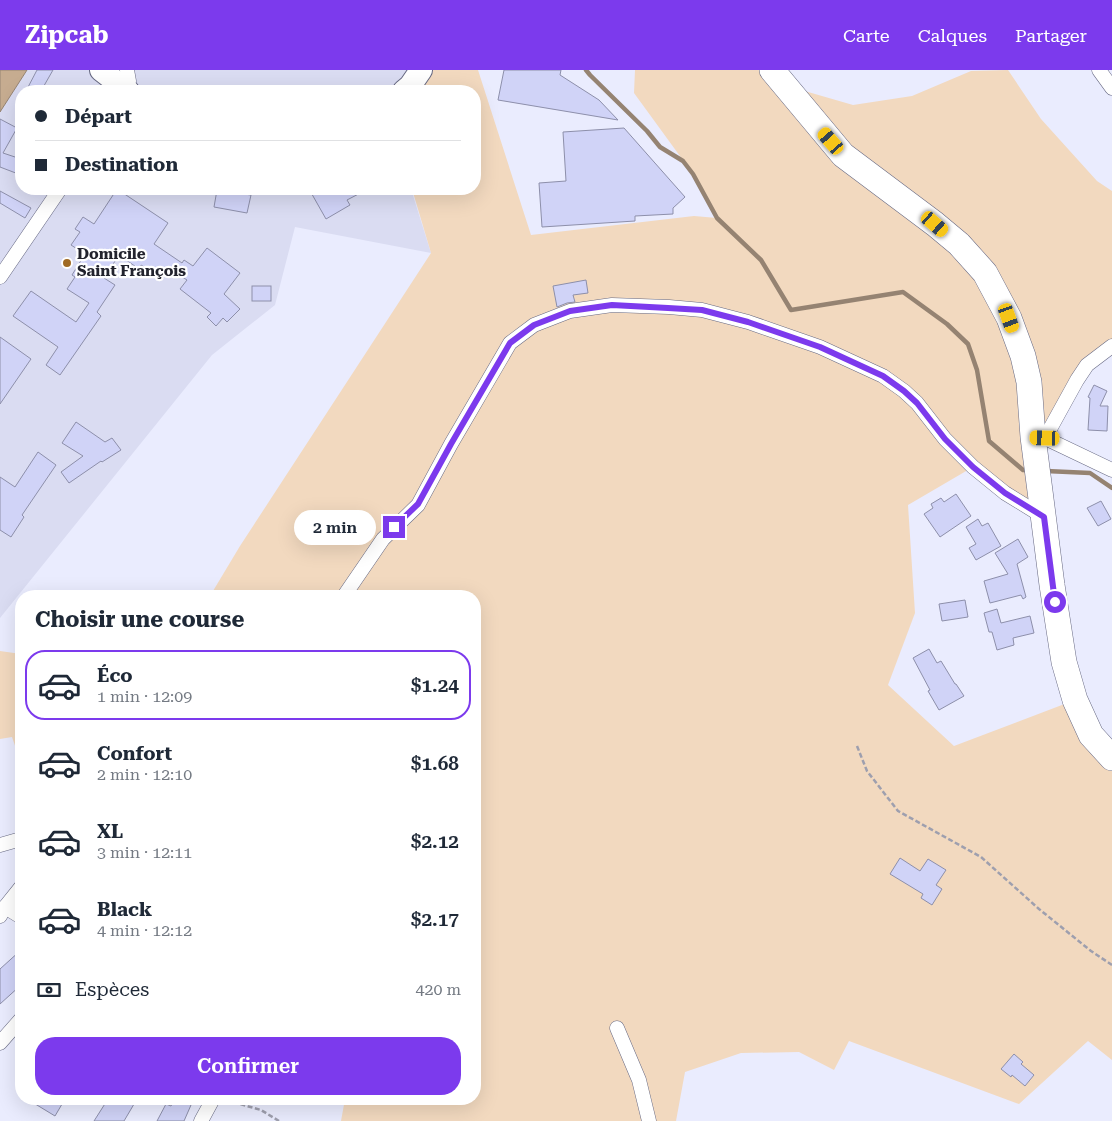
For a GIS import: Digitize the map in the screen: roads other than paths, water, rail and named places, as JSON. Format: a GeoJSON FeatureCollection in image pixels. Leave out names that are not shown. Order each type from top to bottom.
{"type":"FeatureCollection","features":[{"type":"Feature","properties":{"kind":"highway"},"geometry":{"type":"LineString","coordinates":[[772,70],[843,154],[959,244],[985,273],[1009,318],[1023,356],[1029,382],[1038,443],[1040,491],[1062,650],[1075,700],[1091,735],[1112,758]]}},
{"type":"Feature","properties":{"kind":"main road"},"geometry":{"type":"LineString","coordinates":[[101,70],[120,85]]}},
{"type":"Feature","properties":{"kind":"main road"},"geometry":{"type":"LineString","coordinates":[[411,85],[421,70]]}},
{"type":"Feature","properties":{"kind":"street"},"geometry":{"type":"LineString","coordinates":[[127,70],[129,85]]}},
{"type":"Feature","properties":{"kind":"street"},"geometry":{"type":"LineString","coordinates":[[1099,70],[1112,88]]}},
{"type":"Feature","properties":{"kind":"street"},"geometry":{"type":"LineString","coordinates":[[0,276],[56,195]]}},
{"type":"Feature","properties":{"kind":"street"},"geometry":{"type":"LineString","coordinates":[[348,590],[383,539],[418,504],[510,343],[534,325],[543,321],[570,311],[612,305],[702,310],[748,322],[820,347],[883,376],[917,403],[945,439],[973,467],[1005,493],[1044,517]]}},
{"type":"Feature","properties":{"kind":"street"},"geometry":{"type":"LineString","coordinates":[[1112,346],[1087,365],[1038,443],[1112,470]]}},
{"type":"Feature","properties":{"kind":"street"},"geometry":{"type":"LineString","coordinates":[[0,845],[15,840]]}},
{"type":"Feature","properties":{"kind":"street"},"geometry":{"type":"LineString","coordinates":[[3,912],[15,895]]}},
{"type":"Feature","properties":{"kind":"street"},"geometry":{"type":"LineString","coordinates":[[0,1043],[15,1026]]}},
{"type":"Feature","properties":{"kind":"street"},"geometry":{"type":"LineString","coordinates":[[617,1028],[638,1080],[649,1121]]}},
{"type":"Feature","properties":{"kind":"street"},"geometry":{"type":"LineString","coordinates":[[202,1121],[210,1105]]}},
{"type":"Feature","properties":{"kind":"waterway"},"geometry":{"type":"LineString","coordinates":[[586,70],[647,131],[660,147],[683,161],[693,174],[717,218],[761,260],[791,310],[903,292],[947,324],[968,344],[977,370],[989,441],[1023,470],[1030,470]]}},
{"type":"Feature","properties":{"kind":"waterway"},"geometry":{"type":"LineString","coordinates":[[1046,471],[1090,473],[1112,488]]}},
{"type":"Feature","properties":{"kind":"place","name":"Domicile Saint François"},"geometry":{"type":"Point","coordinates":[67,263]}}]}
